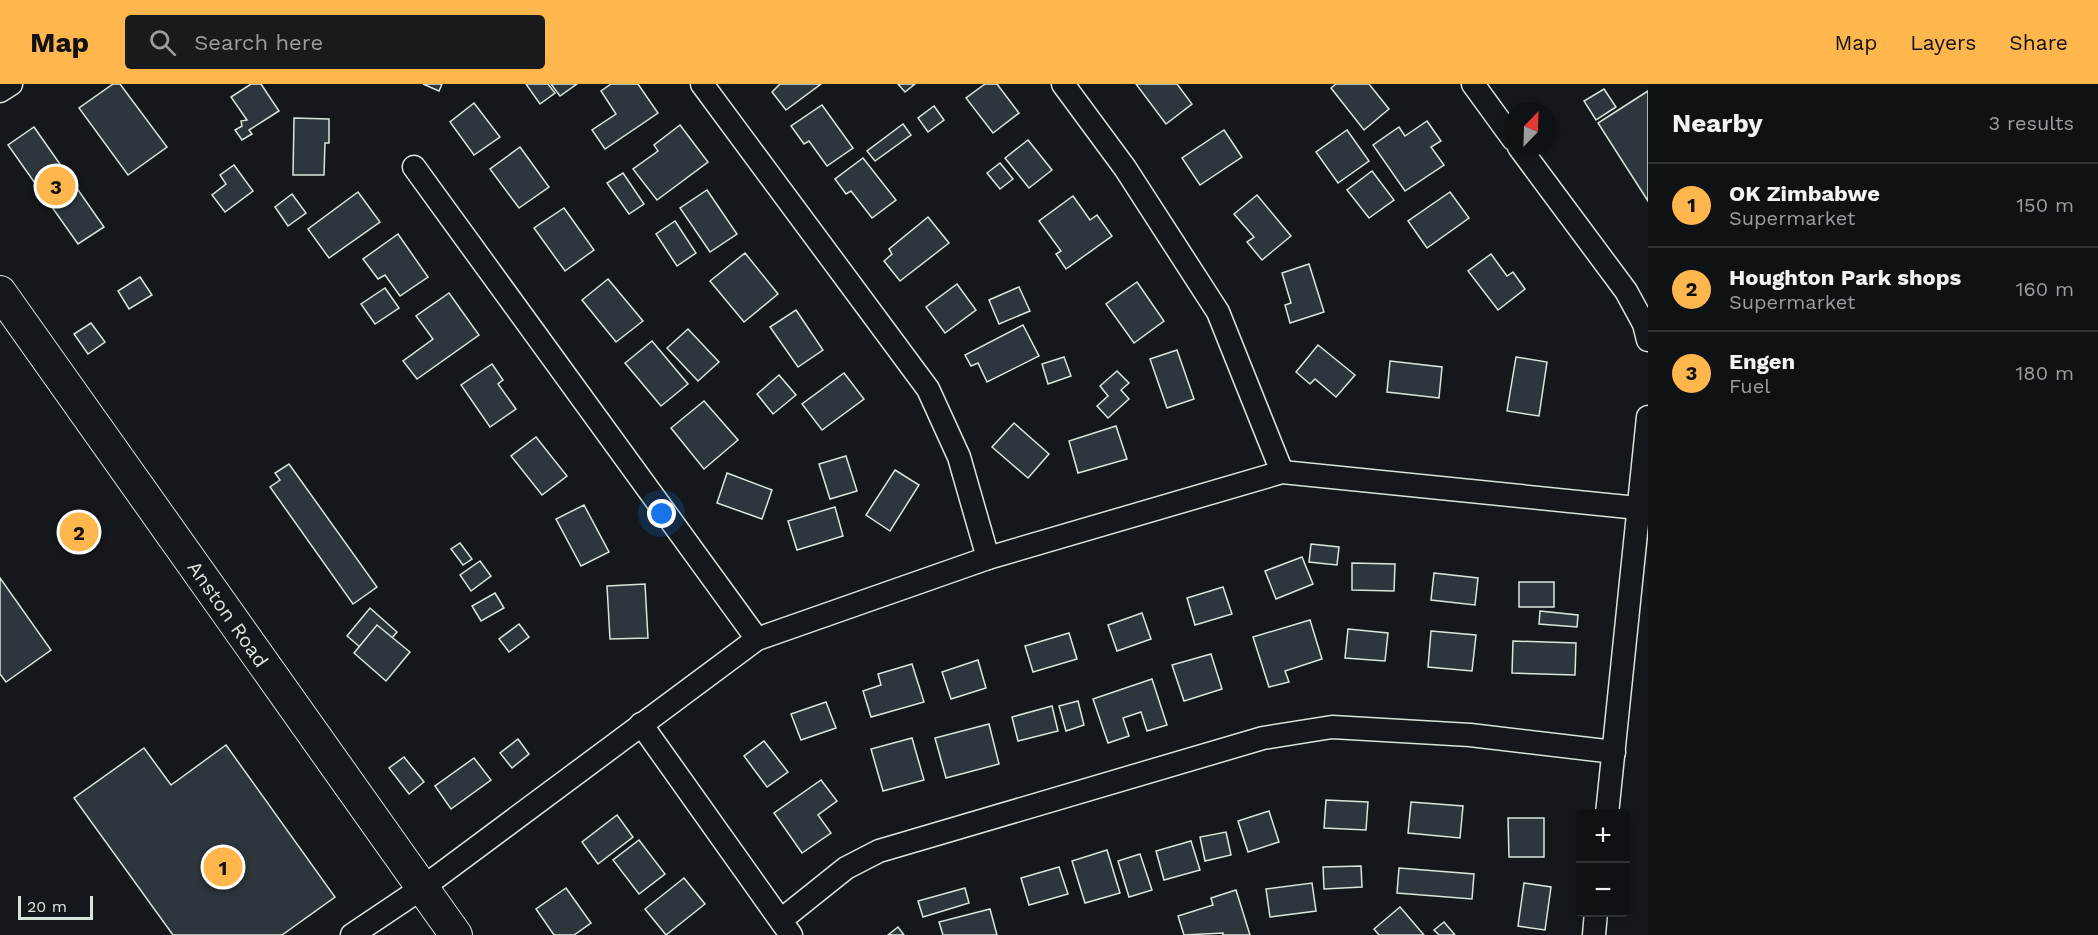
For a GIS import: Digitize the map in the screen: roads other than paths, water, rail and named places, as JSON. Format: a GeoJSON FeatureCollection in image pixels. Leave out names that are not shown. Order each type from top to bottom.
{"type":"FeatureCollection","features":[{"type":"Feature","properties":{"kind":"main road","name":"Anston Road"},"geometry":{"type":"LineString","coordinates":[[0,292],[456,935]]}},
{"type":"Feature","properties":{"kind":"street"},"geometry":{"type":"LineString","coordinates":[[0,91],[10,84]]}},
{"type":"Feature","properties":{"kind":"street"},"geometry":{"type":"LineString","coordinates":[[702,84],[928,389],[959,457],[988,558]]}},
{"type":"Feature","properties":{"kind":"street"},"geometry":{"type":"LineString","coordinates":[[1063,84],[1125,168],[1218,312],[1282,472]]}},
{"type":"Feature","properties":{"kind":"street"},"geometry":{"type":"LineString","coordinates":[[1473,84],[1504,126]]}},
{"type":"Feature","properties":{"kind":"street"},"geometry":{"type":"LineString","coordinates":[[1526,156],[1626,291],[1644,324],[1648,340]]}},
{"type":"Feature","properties":{"kind":"street"},"geometry":{"type":"LineString","coordinates":[[414,167],[757,639]]}},
{"type":"Feature","properties":{"kind":"street"},"geometry":{"type":"LineString","coordinates":[[1607,809],[1642,509],[1648,417]]}},
{"type":"Feature","properties":{"kind":"street"},"geometry":{"type":"LineString","coordinates":[[352,935],[422,888],[757,639],[988,558],[1282,472],[1642,509]]}},
{"type":"Feature","properties":{"kind":"street"},"geometry":{"type":"LineString","coordinates":[[641,724],[786,927],[846,868],[879,851],[1263,738],[1332,727],[1470,735],[1614,752]]}},
{"type":"Feature","properties":{"kind":"street"},"geometry":{"type":"LineString","coordinates":[[1594,935],[1596,917]]}},
{"type":"Feature","properties":{"kind":"place","name":"Engen"},"geometry":{"type":"Point","coordinates":[56,186]}},
{"type":"Feature","properties":{"kind":"place","name":"Houghton Park shops"},"geometry":{"type":"Point","coordinates":[79,532]}},
{"type":"Feature","properties":{"kind":"place","name":"OK Zimbabwe"},"geometry":{"type":"Point","coordinates":[223,867]}}]}
